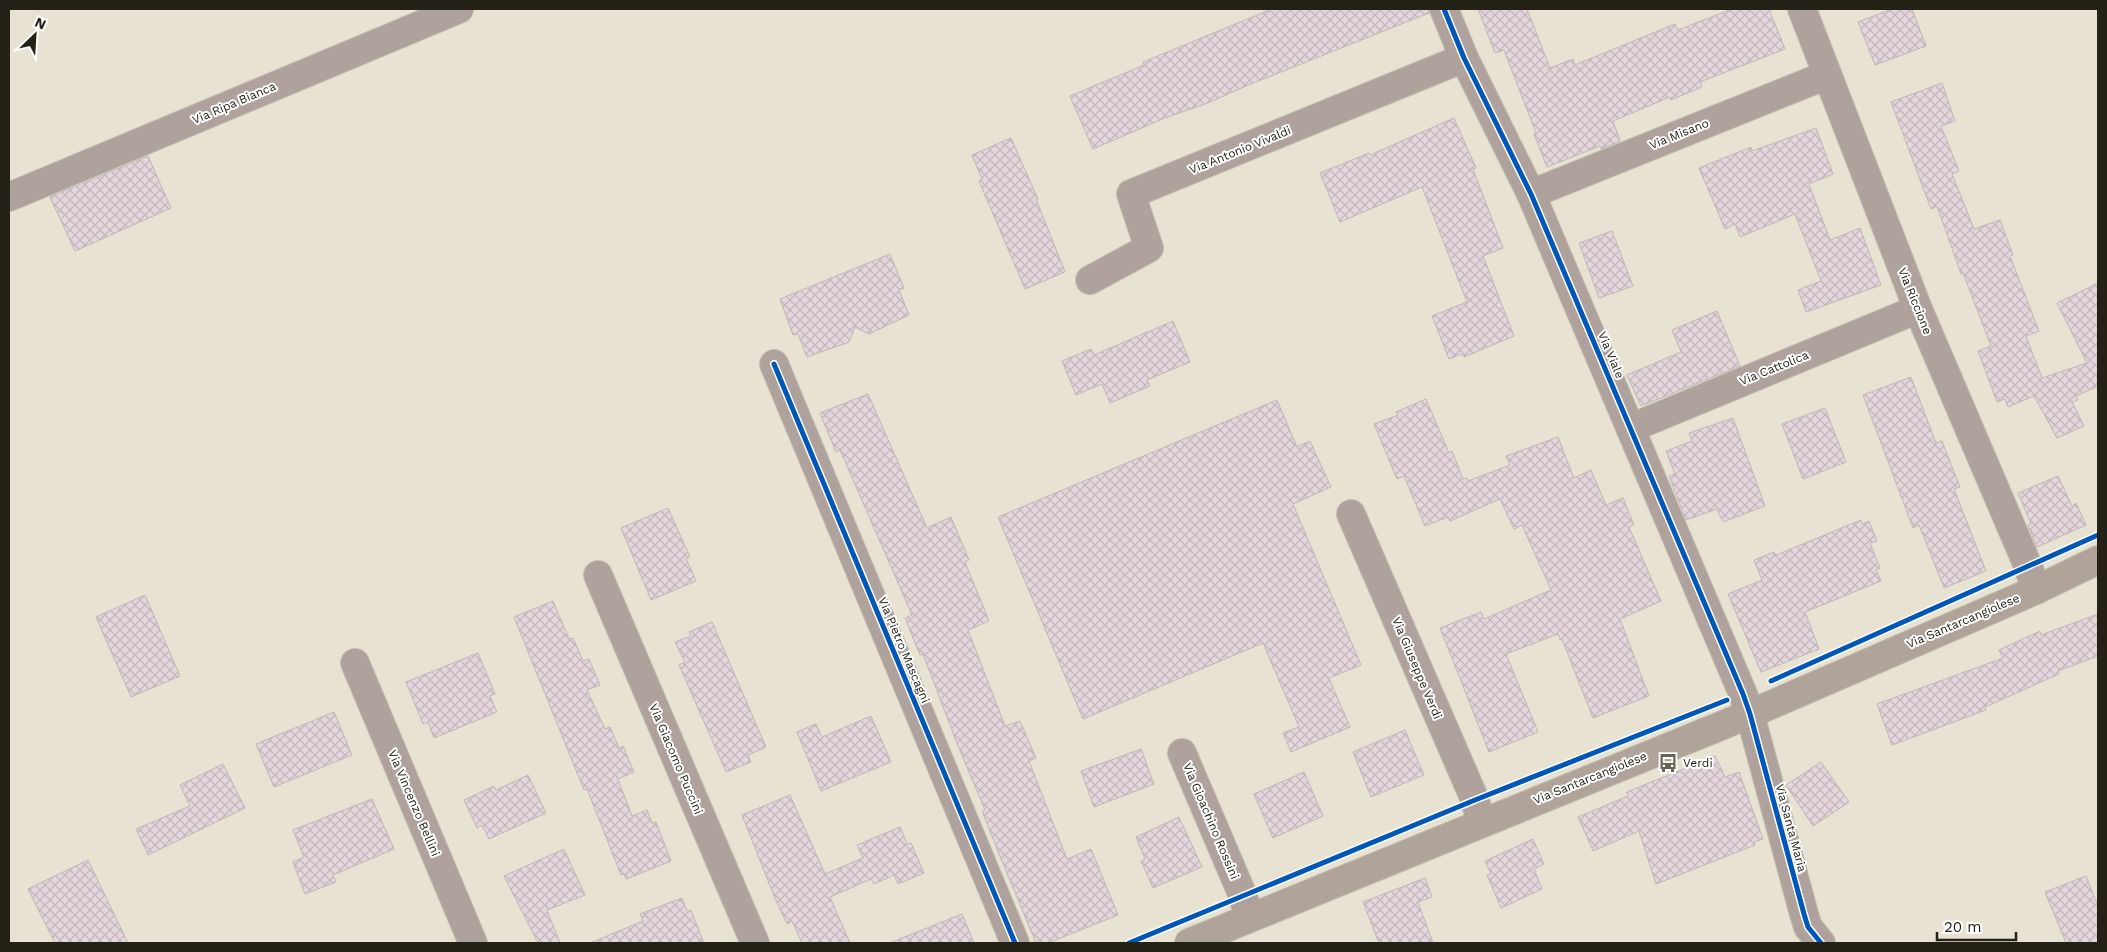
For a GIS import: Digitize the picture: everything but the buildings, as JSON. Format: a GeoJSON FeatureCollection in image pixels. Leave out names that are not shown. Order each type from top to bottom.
{"type":"FeatureCollection","features":[{"type":"Feature","properties":{"kind":"main road","name":"Via Santarcangiolese"},"geometry":{"type":"LineString","coordinates":[[1189,943],[1481,822],[1750,714],[2036,590],[2098,560]]}},
{"type":"Feature","properties":{"kind":"street","name":"Via Ripa Bianca"},"geometry":{"type":"LineString","coordinates":[[9,197],[459,9]]}},
{"type":"Feature","properties":{"kind":"street","name":"Via Viale"},"geometry":{"type":"LineString","coordinates":[[1444,9],[1464,58],[1531,194],[1750,714]]}},
{"type":"Feature","properties":{"kind":"street","name":"Via Riccione"},"geometry":{"type":"LineString","coordinates":[[1802,9],[1918,309],[2028,566],[2036,590]]}},
{"type":"Feature","properties":{"kind":"street","name":"Via Antonio Vivaldi"},"geometry":{"type":"LineString","coordinates":[[1090,280],[1149,248],[1131,194],[1464,58]]}},
{"type":"Feature","properties":{"kind":"street","name":"Via Misano"},"geometry":{"type":"LineString","coordinates":[[1531,194],[1827,75]]}},
{"type":"Feature","properties":{"kind":"street","name":"Via Cattolica"},"geometry":{"type":"LineString","coordinates":[[1631,428],[1918,309]]}},
{"type":"Feature","properties":{"kind":"street","name":"Via Pietro Mascagni"},"geometry":{"type":"LineString","coordinates":[[774,364],[1015,943]]}},
{"type":"Feature","properties":{"kind":"street","name":"Via Giuseppe Verdi"},"geometry":{"type":"LineString","coordinates":[[1351,514],[1475,800],[1481,822]]}},
{"type":"Feature","properties":{"kind":"street","name":"Via Giacomo Puccini"},"geometry":{"type":"LineString","coordinates":[[598,575],[755,943]]}},
{"type":"Feature","properties":{"kind":"street","name":"Via Vincenzo Bellini"},"geometry":{"type":"LineString","coordinates":[[355,663],[473,943]]}},
{"type":"Feature","properties":{"kind":"street","name":"Via Santa Maria"},"geometry":{"type":"LineString","coordinates":[[1750,714],[1808,927],[1821,943]]}},
{"type":"Feature","properties":{"kind":"street","name":"Via Gioachino Rossini"},"geometry":{"type":"LineString","coordinates":[[1182,753],[1243,896],[1249,918]]}},
{"type":"Feature","properties":{"kind":"cycle path"},"geometry":{"type":"LineString","coordinates":[[1444,9],[1464,58],[1531,194],[1743,694],[1808,927],[1821,943]]}},
{"type":"Feature","properties":{"kind":"cycle path"},"geometry":{"type":"LineString","coordinates":[[774,364],[1015,943]]}},
{"type":"Feature","properties":{"kind":"cycle path"},"geometry":{"type":"LineString","coordinates":[[1771,681],[2098,535]]}},
{"type":"Feature","properties":{"kind":"cycle path"},"geometry":{"type":"LineString","coordinates":[[1129,943],[1475,800],[1727,700]]}},
{"type":"Feature","properties":{"kind":"place","name":"Verdi"},"geometry":{"type":"Point","coordinates":[1668,763]}}]}
